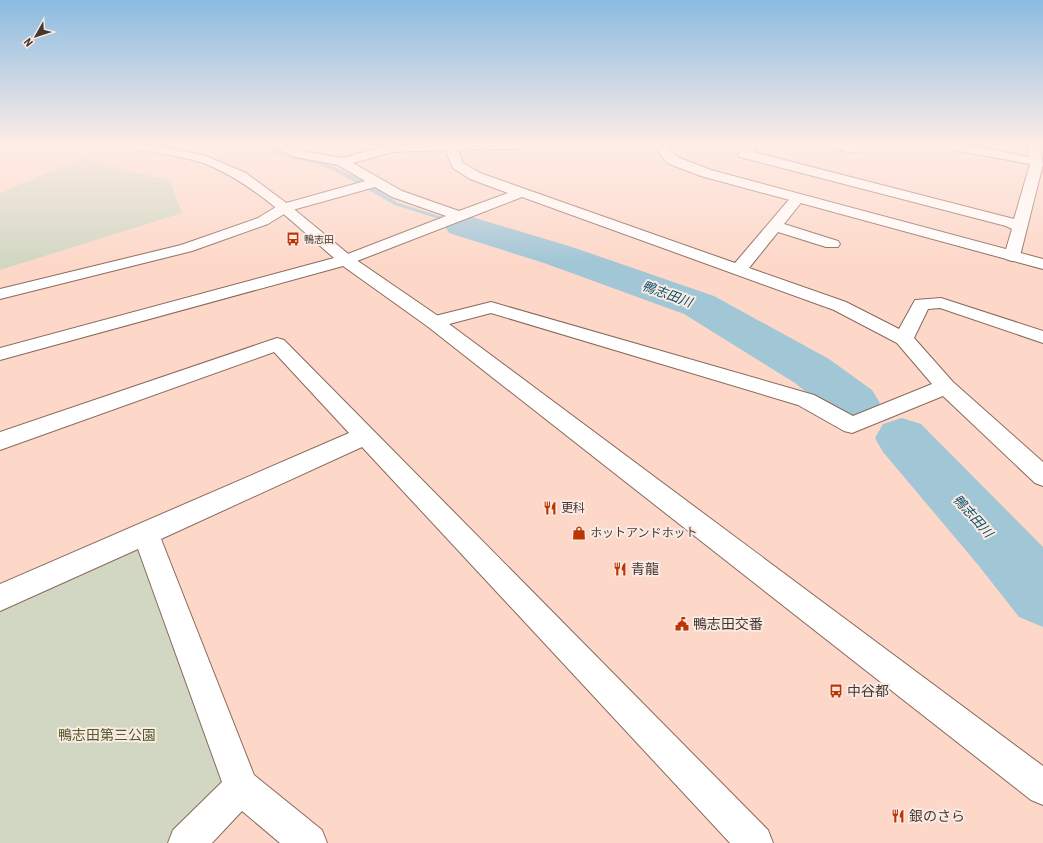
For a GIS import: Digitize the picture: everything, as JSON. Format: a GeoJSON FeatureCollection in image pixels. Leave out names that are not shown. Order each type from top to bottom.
{"type":"FeatureCollection","features":[{"type":"Feature","properties":{"kind":"street"},"geometry":{"type":"LineString","coordinates":[[252,184],[284,208],[346,260],[434,322],[1043,788]]}},
{"type":"Feature","properties":{"kind":"street"},"geometry":{"type":"LineString","coordinates":[[0,294],[186,248],[263,221],[284,208],[371,184]]}},
{"type":"Feature","properties":{"kind":"street"},"geometry":{"type":"LineString","coordinates":[[379,184],[397,194],[459,216]]}},
{"type":"Feature","properties":{"kind":"street"},"geometry":{"type":"LineString","coordinates":[[497,184],[840,306],[904,339],[946,387],[1035,458],[1043,476]]}},
{"type":"Feature","properties":{"kind":"street"},"geometry":{"type":"LineString","coordinates":[[747,184],[797,199],[1043,264]]}},
{"type":"Feature","properties":{"kind":"street"},"geometry":{"type":"LineString","coordinates":[[861,184],[1011,223],[1019,227]]}},
{"type":"Feature","properties":{"kind":"street"},"geometry":{"type":"LineString","coordinates":[[1012,256],[1031,184]]}},
{"type":"Feature","properties":{"kind":"street"},"geometry":{"type":"LineString","coordinates":[[0,354],[346,260],[520,193]]}},
{"type":"Feature","properties":{"kind":"street"},"geometry":{"type":"LineString","coordinates":[[738,270],[797,199]]}},
{"type":"Feature","properties":{"kind":"street"},"geometry":{"type":"LineString","coordinates":[[774,226],[832,244]]}},
{"type":"Feature","properties":{"kind":"street"},"geometry":{"type":"LineString","coordinates":[[904,339],[921,304],[941,303],[1043,337]]}},
{"type":"Feature","properties":{"kind":"street"},"geometry":{"type":"LineString","coordinates":[[434,322],[492,307],[651,352],[806,400],[852,425],[946,387]]}},
{"type":"Feature","properties":{"kind":"street"},"geometry":{"type":"LineString","coordinates":[[0,441],[277,344],[755,843]]}},
{"type":"Feature","properties":{"kind":"street"},"geometry":{"type":"LineString","coordinates":[[0,598],[365,436]]}},
{"type":"Feature","properties":{"kind":"street"},"geometry":{"type":"LineString","coordinates":[[146,534],[241,787],[308,843]]}},
{"type":"Feature","properties":{"kind":"street"},"geometry":{"type":"LineString","coordinates":[[186,843],[241,787]]}},
{"type":"Feature","properties":{"kind":"green space"},"geometry":{"type":"Polygon","coordinates":[[[20,184],[171,184],[182,213],[0,270],[0,193],[20,184]]]}},
{"type":"Feature","properties":{"kind":"green space","name":"鴨志田第三公園"},"geometry":{"type":"Polygon","coordinates":[[[146,534],[241,787],[186,843],[0,843],[0,604],[146,534]]]}},
{"type":"Feature","properties":{"kind":"water"},"geometry":{"type":"Polygon","coordinates":[[[359,184],[370,184],[398,203],[527,244],[525,246],[395,205],[359,184]]]}},
{"type":"Feature","properties":{"kind":"waterway","name":"鴨志田川"},"geometry":{"type":"LineString","coordinates":[[462,225],[558,255],[699,305],[812,371],[854,403]]}},
{"type":"Feature","properties":{"kind":"waterway","name":"鴨志田川"},"geometry":{"type":"LineString","coordinates":[[902,438],[1001,546],[1043,595]]}},
{"type":"Feature","properties":{"kind":"place","name":"鴨志田"},"geometry":{"type":"Point","coordinates":[293,239]}},
{"type":"Feature","properties":{"kind":"place","name":"更科"},"geometry":{"type":"Point","coordinates":[550,508]}},
{"type":"Feature","properties":{"kind":"place","name":"ホットアンドホット"},"geometry":{"type":"Point","coordinates":[579,533]}},
{"type":"Feature","properties":{"kind":"place","name":"青龍"},"geometry":{"type":"Point","coordinates":[620,569]}},
{"type":"Feature","properties":{"kind":"place","name":"鴨志田交番"},"geometry":{"type":"Point","coordinates":[682,624]}},
{"type":"Feature","properties":{"kind":"place","name":"中谷都"},"geometry":{"type":"Point","coordinates":[836,691]}},
{"type":"Feature","properties":{"kind":"place","name":"銀のさら"},"geometry":{"type":"Point","coordinates":[898,816]}}]}
